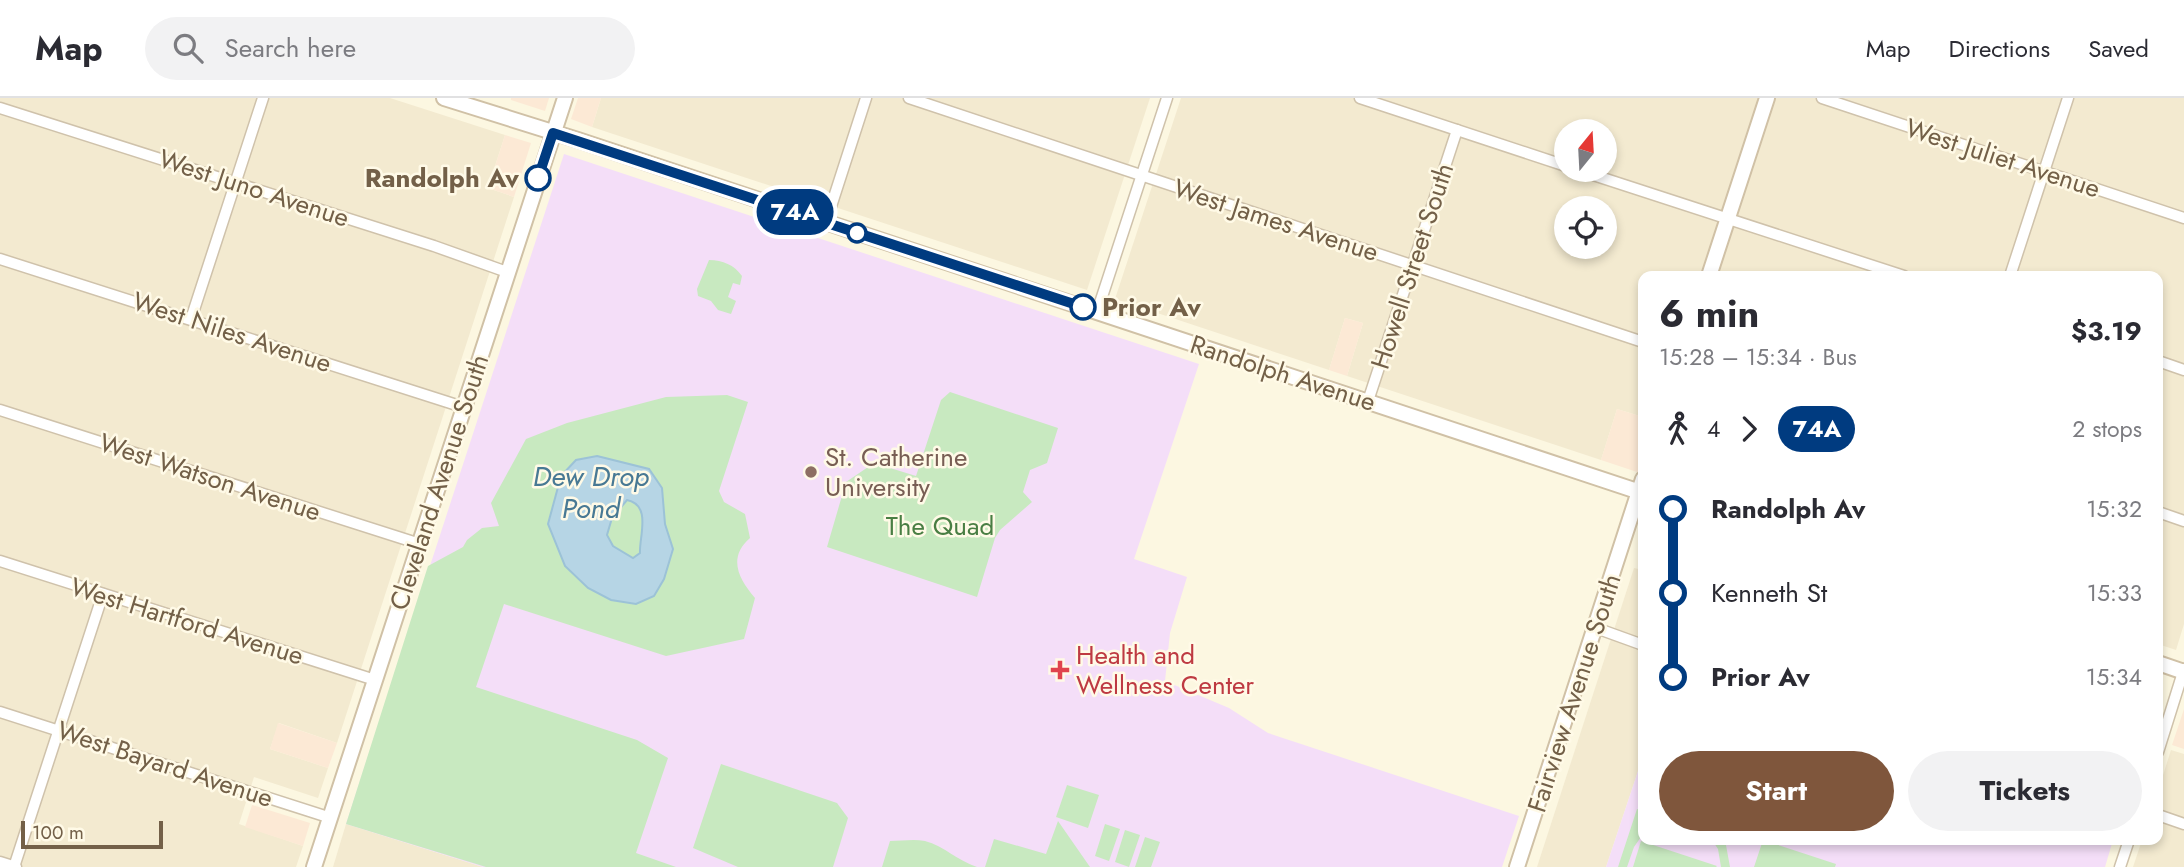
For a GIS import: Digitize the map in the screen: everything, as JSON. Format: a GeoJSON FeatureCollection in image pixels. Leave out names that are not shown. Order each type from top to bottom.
{"type":"FeatureCollection","features":[{"type":"Feature","properties":{"kind":"street"},"geometry":{"type":"LineString","coordinates":[[191,319],[263,98]]}},
{"type":"Feature","properties":{"kind":"street","name":"Randolph Avenue"},"geometry":{"type":"LineString","coordinates":[[444,98],[1638,487]]}},
{"type":"Feature","properties":{"kind":"street","name":"Cleveland Avenue South"},"geometry":{"type":"LineString","coordinates":[[314,867],[565,98]]}},
{"type":"Feature","properties":{"kind":"street"},"geometry":{"type":"LineString","coordinates":[[826,222],[866,98]]}},
{"type":"Feature","properties":{"kind":"street","name":"West James Avenue"},"geometry":{"type":"LineString","coordinates":[[909,98],[1638,340]]}},
{"type":"Feature","properties":{"kind":"street"},"geometry":{"type":"LineString","coordinates":[[1097,312],[1167,98]]}},
{"type":"Feature","properties":{"kind":"street"},"geometry":{"type":"LineString","coordinates":[[1360,98],[1554,162]]}},
{"type":"Feature","properties":{"kind":"street"},"geometry":{"type":"LineString","coordinates":[[1711,271],[1767,98]]}},
{"type":"Feature","properties":{"kind":"street","name":"West Juliet Avenue"},"geometry":{"type":"LineString","coordinates":[[1822,98],[2184,218]]}},
{"type":"Feature","properties":{"kind":"street"},"geometry":{"type":"LineString","coordinates":[[2012,271],[2068,98]]}},
{"type":"Feature","properties":{"kind":"street","name":"West Juno Avenue"},"geometry":{"type":"LineString","coordinates":[[0,108],[434,246],[507,272]]}},
{"type":"Feature","properties":{"kind":"street","name":"Howell Street South"},"geometry":{"type":"LineString","coordinates":[[1368,401],[1457,130]]}},
{"type":"Feature","properties":{"kind":"street"},"geometry":{"type":"LineString","coordinates":[[1615,182],[1889,271]]}},
{"type":"Feature","properties":{"kind":"street","name":"West Niles Avenue"},"geometry":{"type":"LineString","coordinates":[[0,259],[463,407]]}},
{"type":"Feature","properties":{"kind":"street"},"geometry":{"type":"LineString","coordinates":[[2163,363],[2184,370]]}},
{"type":"Feature","properties":{"kind":"street","name":"West Watson Avenue"},"geometry":{"type":"LineString","coordinates":[[0,410],[420,544]]}},
{"type":"Feature","properties":{"kind":"street","name":"Fairview Avenue South"},"geometry":{"type":"LineString","coordinates":[[1517,867],[1638,500]]}},
{"type":"Feature","properties":{"kind":"street"},"geometry":{"type":"LineString","coordinates":[[2163,514],[2184,521]]}},
{"type":"Feature","properties":{"kind":"street","name":"West Hartford Avenue"},"geometry":{"type":"LineString","coordinates":[[0,561],[375,680]]}},
{"type":"Feature","properties":{"kind":"street"},"geometry":{"type":"LineString","coordinates":[[0,862],[15,867],[103,594]]}},
{"type":"Feature","properties":{"kind":"street"},"geometry":{"type":"LineString","coordinates":[[1596,628],[1638,643]]}},
{"type":"Feature","properties":{"kind":"street"},"geometry":{"type":"LineString","coordinates":[[2163,665],[2184,671],[2163,736]]}},
{"type":"Feature","properties":{"kind":"street","name":"West Bayard Avenue"},"geometry":{"type":"LineString","coordinates":[[0,712],[331,818]]}},
{"type":"Feature","properties":{"kind":"street"},"geometry":{"type":"LineString","coordinates":[[2163,817],[2184,824]]}},
{"type":"Feature","properties":{"kind":"street"},"geometry":{"type":"LineString","coordinates":[[2120,867],[2127,845]]}},
{"type":"Feature","properties":{"kind":"shaded area"},"geometry":{"type":"Polygon","coordinates":[[[0,98],[390,98],[505,135],[488,188],[514,197],[337,743],[279,723],[270,749],[328,768],[318,798],[254,777],[239,824],[303,846],[296,867],[0,867],[0,98]]]}},
{"type":"Feature","properties":{"kind":"shaded area"},"geometry":{"type":"Polygon","coordinates":[[[511,98],[549,98],[545,111],[511,98]]]}},
{"type":"Feature","properties":{"kind":"shaded area"},"geometry":{"type":"Polygon","coordinates":[[[578,98],[601,98],[592,127],[571,119],[578,98]]]}},
{"type":"Feature","properties":{"kind":"shaded area"},"geometry":{"type":"Polygon","coordinates":[[[601,98],[1150,98],[1087,290],[592,127],[601,98]]]}},
{"type":"Feature","properties":{"kind":"shaded area"},"geometry":{"type":"Polygon","coordinates":[[[1181,98],[2184,98],[2184,624],[2176,650],[2163,646],[2163,271],[1638,271],[1638,415],[1617,409],[1601,460],[1347,376],[1363,323],[1345,318],[1329,370],[1115,299],[1181,98]]]}},
{"type":"Feature","properties":{"kind":"shaded area"},"geometry":{"type":"Polygon","coordinates":[[[505,135],[531,143],[514,197],[488,188],[505,135]]]}},
{"type":"Feature","properties":{"kind":"shaded area","name":"St. Catherine University"},"geometry":{"type":"Polygon","coordinates":[[[564,154],[1199,364],[1134,559],[1187,577],[1170,633],[1165,681],[1229,708],[1268,733],[1519,816],[1502,867],[483,867],[346,824],[564,154]]]}},
{"type":"Feature","properties":{"kind":"shaded area"},"geometry":{"type":"Polygon","coordinates":[[[1345,318],[1363,323],[1347,376],[1329,370],[1345,318]]]}},
{"type":"Feature","properties":{"kind":"shaded area"},"geometry":{"type":"Polygon","coordinates":[[[1617,409],[1638,415],[1638,472],[1601,460],[1617,409]]]}},
{"type":"Feature","properties":{"kind":"shaded area"},"geometry":{"type":"Polygon","coordinates":[[[1634,568],[1638,569],[1638,771],[1606,867],[1537,867],[1634,568]]]}},
{"type":"Feature","properties":{"kind":"shaded area"},"geometry":{"type":"Polygon","coordinates":[[[2184,709],[2184,749],[2172,745],[2184,709]]]}},
{"type":"Feature","properties":{"kind":"shaded area"},"geometry":{"type":"Polygon","coordinates":[[[278,723],[337,743],[328,768],[270,749],[278,723]]]}},
{"type":"Feature","properties":{"kind":"shaded area"},"geometry":{"type":"Polygon","coordinates":[[[2171,750],[2184,754],[2184,867],[2133,867],[2140,845],[2163,845],[2163,775],[2171,750]]]}},
{"type":"Feature","properties":{"kind":"shaded area"},"geometry":{"type":"Polygon","coordinates":[[[1638,771],[1638,845],[2112,845],[2105,867],[1606,867],[1638,771]]]}},
{"type":"Feature","properties":{"kind":"shaded area"},"geometry":{"type":"Polygon","coordinates":[[[252,805],[310,823],[303,846],[245,827],[252,805]]]}},
{"type":"Feature","properties":{"kind":"shaded area"},"geometry":{"type":"Polygon","coordinates":[[[346,824],[483,867],[333,867],[346,824]]]}},
{"type":"Feature","properties":{"kind":"green space"},"geometry":{"type":"Polygon","coordinates":[[[709,260],[728,264],[742,276],[740,285],[733,283],[728,297],[736,301],[731,314],[718,310],[711,301],[698,296],[697,289],[709,260]]]}},
{"type":"Feature","properties":{"kind":"green space","name":"The Quad"},"geometry":{"type":"Polygon","coordinates":[[[950,392],[1058,428],[1047,463],[1030,470],[1023,492],[1032,502],[1000,530],[995,538],[977,597],[827,547],[846,482],[874,463],[916,476],[941,400],[950,392]]]}},
{"type":"Feature","properties":{"kind":"green space"},"geometry":{"type":"Polygon","coordinates":[[[727,395],[748,402],[719,491],[724,502],[745,514],[750,538],[739,553],[737,561],[740,576],[755,598],[744,639],[666,656],[504,604],[476,687],[637,740],[668,758],[636,853],[676,867],[486,867],[346,824],[428,566],[463,547],[467,540],[482,528],[499,526],[491,503],[526,439],[567,423],[666,397],[727,395]]]}},
{"type":"Feature","properties":{"kind":"green space"},"geometry":{"type":"Polygon","coordinates":[[[721,764],[837,803],[848,818],[833,867],[738,867],[693,848],[721,764]]]}},
{"type":"Feature","properties":{"kind":"green space"},"geometry":{"type":"Polygon","coordinates":[[[1067,785],[1099,795],[1088,828],[1056,817],[1067,785]]]}},
{"type":"Feature","properties":{"kind":"green space"},"geometry":{"type":"Polygon","coordinates":[[[1638,809],[1638,841],[1627,867],[1618,867],[1638,809]]]}},
{"type":"Feature","properties":{"kind":"green space"},"geometry":{"type":"Polygon","coordinates":[[[1058,821],[1090,867],[985,867],[994,839],[1046,854],[1058,821]]]}},
{"type":"Feature","properties":{"kind":"green space"},"geometry":{"type":"Polygon","coordinates":[[[1105,824],[1120,829],[1109,861],[1095,856],[1105,824]]]}},
{"type":"Feature","properties":{"kind":"green space"},"geometry":{"type":"Polygon","coordinates":[[[1125,830],[1140,835],[1129,867],[1115,862],[1125,830]]]}},
{"type":"Feature","properties":{"kind":"green space"},"geometry":{"type":"Polygon","coordinates":[[[1145,837],[1160,842],[1151,867],[1135,867],[1145,837]]]}},
{"type":"Feature","properties":{"kind":"green space"},"geometry":{"type":"Polygon","coordinates":[[[890,841],[925,841],[977,867],[882,867],[890,841]]]}},
{"type":"Feature","properties":{"kind":"green space"},"geometry":{"type":"Polygon","coordinates":[[[1640,845],[1653,845],[1717,866],[1716,867],[1633,867],[1640,845]]]}},
{"type":"Feature","properties":{"kind":"green space"},"geometry":{"type":"Polygon","coordinates":[[[1715,845],[1726,845],[1730,867],[1721,867],[1715,845]]]}},
{"type":"Feature","properties":{"kind":"green space"},"geometry":{"type":"Polygon","coordinates":[[[1761,845],[1778,845],[1836,864],[1835,867],[1754,867],[1761,845]]]}},
{"type":"Feature","properties":{"kind":"water","name":"Dew Drop Pond"},"geometry":{"type":"Polygon","coordinates":[[[597,456],[649,469],[662,488],[665,524],[673,549],[664,579],[654,596],[636,604],[611,600],[588,588],[565,566],[548,524],[561,476],[576,460],[597,456]],[[627,500],[612,518],[607,535],[613,546],[633,558],[640,553],[642,522],[642,515],[635,503],[627,500]]]}},
{"type":"Feature","properties":{"kind":"bus line","name":"74A"},"geometry":{"type":"LineString","coordinates":[[538,178],[553,133],[1083,307]]}},
{"type":"Feature","properties":{"kind":"place","name":"Randolph Av"},"geometry":{"type":"Point","coordinates":[538,178]}},
{"type":"Feature","properties":{"kind":"place","name":"Prior Av"},"geometry":{"type":"Point","coordinates":[1083,307]}},
{"type":"Feature","properties":{"kind":"place","name":"St. Catherine University"},"geometry":{"type":"Point","coordinates":[811,472]}},
{"type":"Feature","properties":{"kind":"place","name":"Health and Wellness Center"},"geometry":{"type":"Point","coordinates":[1060,670]}}]}
